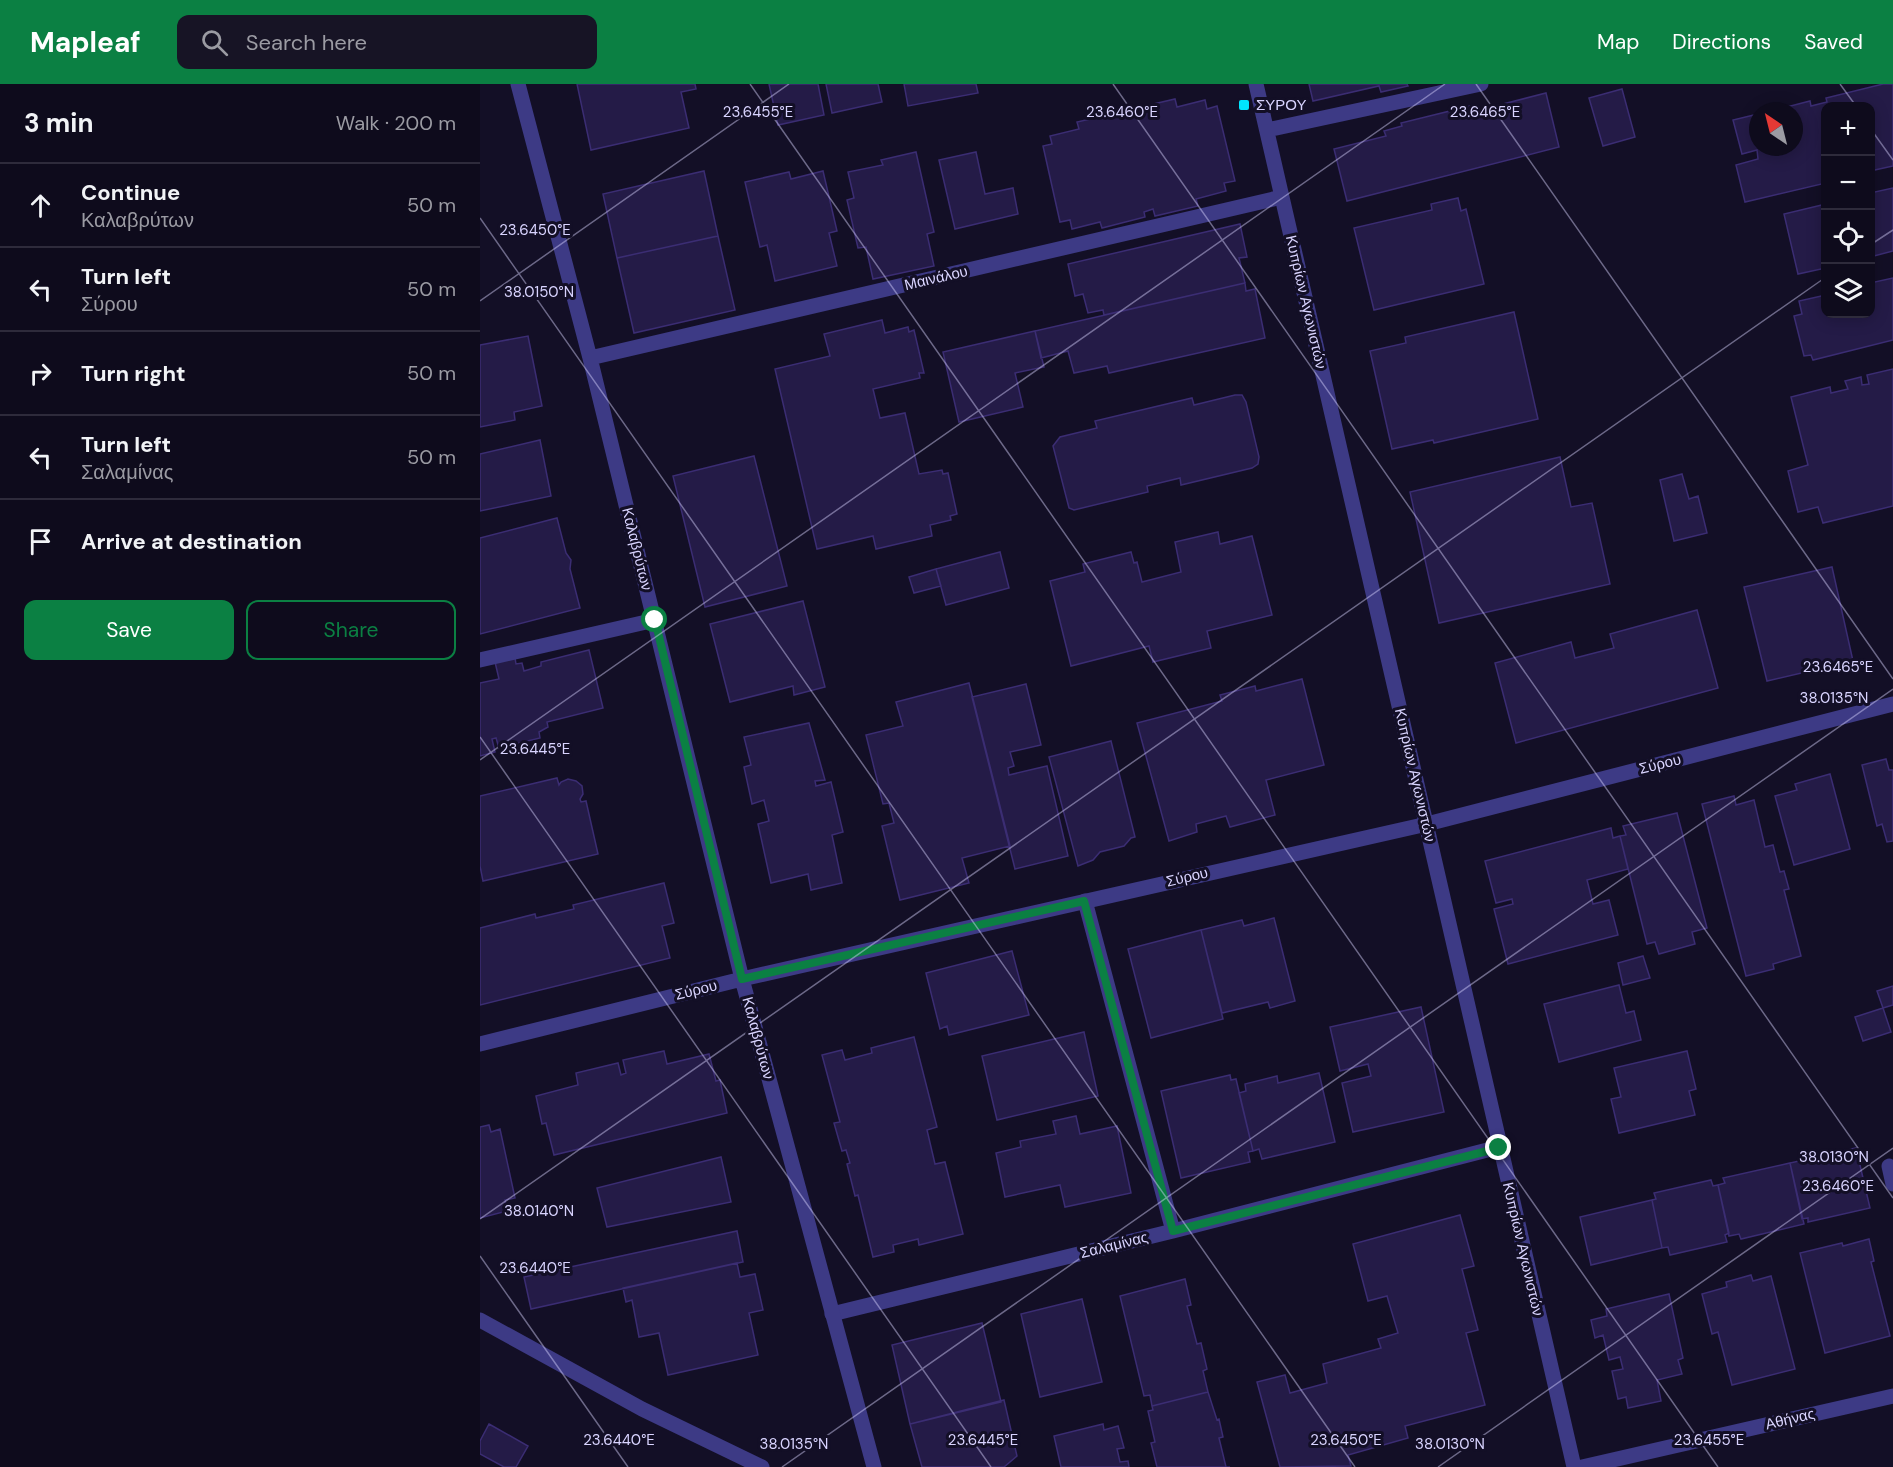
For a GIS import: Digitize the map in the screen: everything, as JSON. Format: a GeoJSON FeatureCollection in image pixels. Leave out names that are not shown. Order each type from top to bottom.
{"type":"FeatureCollection","features":[{"type":"Feature","properties":{"kind":"street","name":"Καλαβρύτων"},"geometry":{"type":"LineString","coordinates":[[518,84],[590,358],[742,979],[874,1467]]}},
{"type":"Feature","properties":{"kind":"street","name":"Κυπρίων Αγωνιστών"},"geometry":{"type":"LineString","coordinates":[[1257,84],[1499,1148],[1574,1467]]}},
{"type":"Feature","properties":{"kind":"street"},"geometry":{"type":"LineString","coordinates":[[1267,130],[1481,84]]}},
{"type":"Feature","properties":{"kind":"street","name":"Μαινάλου"},"geometry":{"type":"LineString","coordinates":[[590,358],[1282,197]]}},
{"type":"Feature","properties":{"kind":"street"},"geometry":{"type":"LineString","coordinates":[[480,660],[655,620]]}},
{"type":"Feature","properties":{"kind":"street","name":"Σύρου"},"geometry":{"type":"LineString","coordinates":[[480,1044],[742,979],[1427,824],[1893,704]]}},
{"type":"Feature","properties":{"kind":"street"},"geometry":{"type":"LineString","coordinates":[[1084,901],[1173,1231]]}},
{"type":"Feature","properties":{"kind":"street","name":"Σαλαμίνας"},"geometry":{"type":"LineString","coordinates":[[832,1314],[1173,1231],[1499,1148]]}},
{"type":"Feature","properties":{"kind":"street"},"geometry":{"type":"LineString","coordinates":[[1889,1166],[1893,1184]]}},
{"type":"Feature","properties":{"kind":"street"},"geometry":{"type":"LineString","coordinates":[[480,1320],[642,1409],[762,1467]]}},
{"type":"Feature","properties":{"kind":"street","name":"Αθήνας"},"geometry":{"type":"LineString","coordinates":[[1582,1467],[1893,1396]]}},
{"type":"Feature","properties":{"kind":"building"},"geometry":{"type":"Polygon","coordinates":[[[577,84],[695,84],[696,89],[681,92],[689,128],[591,150],[577,84]]]}},
{"type":"Feature","properties":{"kind":"building"},"geometry":{"type":"Polygon","coordinates":[[[769,84],[818,84],[824,115],[778,125],[769,84]]]}},
{"type":"Feature","properties":{"kind":"building"},"geometry":{"type":"Polygon","coordinates":[[[826,84],[878,84],[882,102],[832,113],[826,84]]]}},
{"type":"Feature","properties":{"kind":"building"},"geometry":{"type":"Polygon","coordinates":[[[904,84],[976,84],[978,93],[908,106],[904,84]]]}},
{"type":"Feature","properties":{"kind":"building"},"geometry":{"type":"Polygon","coordinates":[[[1309,84],[1407,84],[1408,86],[1381,92],[1379,86],[1313,101],[1309,84]]]}},
{"type":"Feature","properties":{"kind":"building"},"geometry":{"type":"Polygon","coordinates":[[[1883,84],[1893,84],[1893,166],[1875,170],[1875,102],[1827,102],[1826,98],[1883,84]]]}},
{"type":"Feature","properties":{"kind":"building"},"geometry":{"type":"Polygon","coordinates":[[[1622,89],[1635,137],[1603,146],[1589,98],[1622,89]]]}},
{"type":"Feature","properties":{"kind":"building"},"geometry":{"type":"Polygon","coordinates":[[[1546,93],[1559,147],[1347,201],[1334,149],[1386,136],[1384,131],[1402,126],[1401,123],[1450,111],[1452,117],[1457,116],[1456,110],[1470,106],[1472,112],[1546,93]]]}},
{"type":"Feature","properties":{"kind":"building"},"geometry":{"type":"Polygon","coordinates":[[[1175,99],[1177,107],[1205,100],[1207,109],[1217,106],[1235,181],[1224,183],[1226,191],[1196,199],[1198,206],[1155,216],[1153,209],[1144,212],[1145,217],[1102,228],[1100,222],[1072,229],[1070,220],[1060,222],[1043,146],[1052,144],[1050,136],[1079,129],[1077,122],[1121,112],[1122,119],[1134,117],[1132,109],[1175,99]]]}},
{"type":"Feature","properties":{"kind":"building"},"geometry":{"type":"Polygon","coordinates":[[[1810,101],[1811,106],[1821,104],[1821,184],[1745,202],[1736,165],[1758,159],[1758,156],[1803,156],[1803,103],[1810,101]]]}},
{"type":"Feature","properties":{"kind":"building"},"geometry":{"type":"Polygon","coordinates":[[[1749,116],[1749,152],[1742,154],[1733,120],[1749,116]]]}},
{"type":"Feature","properties":{"kind":"building"},"geometry":{"type":"Polygon","coordinates":[[[916,152],[934,232],[927,234],[934,266],[873,279],[866,247],[858,248],[847,200],[854,198],[848,172],[883,165],[881,160],[916,152]]]}},
{"type":"Feature","properties":{"kind":"building"},"geometry":{"type":"Polygon","coordinates":[[[976,152],[985,194],[1013,188],[1018,214],[955,229],[939,160],[976,152]]]}},
{"type":"Feature","properties":{"kind":"building"},"geometry":{"type":"Polygon","coordinates":[[[704,171],[718,236],[617,258],[603,194],[704,171]]]}},
{"type":"Feature","properties":{"kind":"building"},"geometry":{"type":"Polygon","coordinates":[[[823,171],[837,231],[829,233],[837,266],[775,281],[767,245],[760,247],[745,182],[789,172],[791,179],[823,171]]]}},
{"type":"Feature","properties":{"kind":"building"},"geometry":{"type":"Polygon","coordinates":[[[1893,188],[1893,251],[1875,256],[1875,210],[1875,192],[1893,188]]]}},
{"type":"Feature","properties":{"kind":"building"},"geometry":{"type":"Polygon","coordinates":[[[1458,198],[1461,211],[1466,209],[1484,284],[1374,310],[1354,228],[1432,210],[1431,204],[1458,198]]]}},
{"type":"Feature","properties":{"kind":"building"},"geometry":{"type":"Polygon","coordinates":[[[1821,205],[1821,269],[1798,274],[1784,214],[1821,205]]]}},
{"type":"Feature","properties":{"kind":"building"},"geometry":{"type":"Polygon","coordinates":[[[1240,224],[1247,257],[1239,258],[1245,283],[1104,315],[1103,310],[1088,313],[1083,294],[1075,296],[1068,264],[1240,224]]]}},
{"type":"Feature","properties":{"kind":"building"},"geometry":{"type":"Polygon","coordinates":[[[718,236],[735,310],[634,333],[617,258],[718,236]]]}},
{"type":"Feature","properties":{"kind":"building"},"geometry":{"type":"Polygon","coordinates":[[[1893,278],[1893,340],[1813,360],[1811,355],[1804,356],[1794,316],[1802,314],[1799,301],[1821,296],[1821,318],[1875,318],[1875,282],[1893,278]]]}},
{"type":"Feature","properties":{"kind":"building"},"geometry":{"type":"Polygon","coordinates":[[[1245,283],[1246,291],[1255,289],[1265,338],[1109,373],[1107,366],[1074,373],[1068,351],[1041,358],[1035,331],[1245,283]]]}},
{"type":"Feature","properties":{"kind":"building"},"geometry":{"type":"Polygon","coordinates":[[[1514,312],[1538,419],[1434,443],[1433,440],[1392,449],[1370,351],[1406,343],[1405,337],[1514,312]]]}},
{"type":"Feature","properties":{"kind":"building"},"geometry":{"type":"Polygon","coordinates":[[[882,320],[885,333],[908,327],[909,332],[914,330],[924,373],[919,373],[920,378],[873,389],[880,418],[905,413],[919,474],[942,470],[943,474],[948,473],[957,514],[950,516],[951,520],[930,525],[932,536],[876,549],[873,536],[817,549],[775,369],[830,356],[824,334],[882,320]]]}},
{"type":"Feature","properties":{"kind":"building"},"geometry":{"type":"Polygon","coordinates":[[[1035,331],[1044,367],[1015,373],[1023,407],[959,422],[943,352],[1035,331]]]}},
{"type":"Feature","properties":{"kind":"building"},"geometry":{"type":"Polygon","coordinates":[[[528,336],[542,406],[514,412],[515,420],[480,427],[480,345],[528,336]]]}},
{"type":"Feature","properties":{"kind":"building"},"geometry":{"type":"Polygon","coordinates":[[[1893,369],[1893,506],[1823,523],[1818,507],[1798,512],[1788,471],[1808,465],[1791,397],[1830,387],[1831,393],[1848,389],[1845,381],[1861,377],[1862,385],[1869,384],[1867,375],[1893,369]]]}},
{"type":"Feature","properties":{"kind":"building"},"geometry":{"type":"Polygon","coordinates":[[[1242,395],[1246,402],[1259,457],[1258,464],[1252,468],[1181,485],[1180,478],[1147,486],[1148,492],[1074,510],[1069,508],[1053,446],[1060,437],[1097,428],[1095,421],[1192,398],[1194,405],[1242,395]]]}},
{"type":"Feature","properties":{"kind":"building"},"geometry":{"type":"Polygon","coordinates":[[[540,440],[551,496],[480,511],[480,454],[540,440]]]}},
{"type":"Feature","properties":{"kind":"building"},"geometry":{"type":"Polygon","coordinates":[[[754,456],[787,586],[705,607],[673,476],[754,456]]]}},
{"type":"Feature","properties":{"kind":"building"},"geometry":{"type":"Polygon","coordinates":[[[1560,457],[1571,507],[1592,503],[1610,584],[1439,623],[1410,492],[1560,457]]]}},
{"type":"Feature","properties":{"kind":"building"},"geometry":{"type":"Polygon","coordinates":[[[1682,474],[1689,499],[1698,496],[1707,533],[1674,541],[1660,480],[1682,474]]]}},
{"type":"Feature","properties":{"kind":"building"},"geometry":{"type":"Polygon","coordinates":[[[557,518],[566,553],[571,560],[570,569],[580,608],[480,634],[480,538],[557,518]]]}},
{"type":"Feature","properties":{"kind":"building"},"geometry":{"type":"Polygon","coordinates":[[[1218,532],[1220,544],[1252,536],[1272,615],[1207,631],[1211,648],[1153,662],[1149,646],[1071,666],[1050,581],[1085,572],[1083,564],[1131,552],[1134,563],[1137,562],[1142,582],[1181,572],[1175,542],[1218,532]]]}},
{"type":"Feature","properties":{"kind":"building"},"geometry":{"type":"Polygon","coordinates":[[[1000,552],[1009,588],[946,605],[936,569],[1000,552]]]}},
{"type":"Feature","properties":{"kind":"building"},"geometry":{"type":"Polygon","coordinates":[[[1832,567],[1853,661],[1767,681],[1744,587],[1832,567]]]}},
{"type":"Feature","properties":{"kind":"building"},"geometry":{"type":"Polygon","coordinates":[[[936,569],[941,586],[914,593],[909,577],[936,569]]]}},
{"type":"Feature","properties":{"kind":"building"},"geometry":{"type":"Polygon","coordinates":[[[803,601],[825,687],[794,695],[793,686],[730,702],[710,624],[803,601]]]}},
{"type":"Feature","properties":{"kind":"building"},"geometry":{"type":"Polygon","coordinates":[[[1697,610],[1718,688],[1516,743],[1495,663],[1571,642],[1575,658],[1614,648],[1610,634],[1697,610]]]}},
{"type":"Feature","properties":{"kind":"building"},"geometry":{"type":"Polygon","coordinates":[[[589,650],[603,708],[547,722],[548,727],[539,732],[540,738],[499,748],[496,738],[492,739],[495,752],[480,756],[480,683],[499,679],[495,662],[515,658],[516,664],[522,663],[524,671],[541,666],[541,662],[589,650]]]}},
{"type":"Feature","properties":{"kind":"building"},"geometry":{"type":"Polygon","coordinates":[[[1302,679],[1324,765],[1266,780],[1275,815],[1230,827],[1226,816],[1196,824],[1197,832],[1169,841],[1137,723],[1222,701],[1220,695],[1255,686],[1256,691],[1302,679]]]}},
{"type":"Feature","properties":{"kind":"building"},"geometry":{"type":"Polygon","coordinates":[[[969,683],[1010,846],[962,858],[969,883],[900,900],[882,826],[894,823],[889,803],[883,804],[866,735],[903,726],[896,702],[969,683]]]}},
{"type":"Feature","properties":{"kind":"building"},"geometry":{"type":"Polygon","coordinates":[[[1026,684],[1041,745],[1010,752],[1014,766],[1008,768],[1009,775],[1047,766],[1068,856],[1015,869],[972,697],[1026,684]]]}},
{"type":"Feature","properties":{"kind":"building"},"geometry":{"type":"Polygon","coordinates":[[[809,723],[825,780],[815,781],[816,786],[831,782],[843,832],[832,835],[842,883],[811,890],[808,874],[771,883],[758,824],[769,821],[764,800],[752,804],[744,767],[751,765],[744,737],[809,723]]]}},
{"type":"Feature","properties":{"kind":"building"},"geometry":{"type":"Polygon","coordinates":[[[1111,741],[1135,837],[1124,846],[1100,852],[1093,860],[1078,866],[1049,757],[1111,741]]]}},
{"type":"Feature","properties":{"kind":"building"},"geometry":{"type":"Polygon","coordinates":[[[1886,759],[1889,770],[1893,770],[1893,841],[1887,842],[1882,824],[1877,826],[1862,765],[1886,759]]]}},
{"type":"Feature","properties":{"kind":"building"},"geometry":{"type":"Polygon","coordinates":[[[1830,774],[1850,849],[1794,865],[1775,796],[1797,790],[1795,784],[1830,774]]]}},
{"type":"Feature","properties":{"kind":"building"},"geometry":{"type":"Polygon","coordinates":[[[557,778],[559,785],[568,779],[582,786],[583,794],[580,799],[581,802],[586,801],[598,854],[483,881],[480,866],[480,796],[557,778]]]}},
{"type":"Feature","properties":{"kind":"building"},"geometry":{"type":"Polygon","coordinates":[[[1734,796],[1736,805],[1754,800],[1765,847],[1773,845],[1780,872],[1784,871],[1789,889],[1784,890],[1801,956],[1773,964],[1774,969],[1746,976],[1702,804],[1734,796]]]}},
{"type":"Feature","properties":{"kind":"building"},"geometry":{"type":"Polygon","coordinates":[[[1677,813],[1707,928],[1692,932],[1695,944],[1659,954],[1655,942],[1647,944],[1620,836],[1626,835],[1623,826],[1677,813]]]}},
{"type":"Feature","properties":{"kind":"building"},"geometry":{"type":"Polygon","coordinates":[[[1611,828],[1613,838],[1620,836],[1628,869],[1587,880],[1593,904],[1609,900],[1618,935],[1508,964],[1494,909],[1513,904],[1512,899],[1496,903],[1485,861],[1611,828]]]}},
{"type":"Feature","properties":{"kind":"building"},"geometry":{"type":"Polygon","coordinates":[[[664,883],[674,923],[662,926],[670,958],[480,1005],[480,928],[535,914],[536,918],[574,909],[573,905],[664,883]]]}},
{"type":"Feature","properties":{"kind":"building"},"geometry":{"type":"Polygon","coordinates":[[[1274,918],[1295,1001],[1270,1008],[1268,1002],[1222,1013],[1201,930],[1242,920],[1244,926],[1274,918]]]}},
{"type":"Feature","properties":{"kind":"building"},"geometry":{"type":"Polygon","coordinates":[[[1201,930],[1223,1019],[1151,1038],[1128,949],[1201,930]]]}},
{"type":"Feature","properties":{"kind":"building"},"geometry":{"type":"Polygon","coordinates":[[[1012,951],[1029,1015],[949,1035],[947,1026],[940,1029],[926,973],[1012,951]]]}},
{"type":"Feature","properties":{"kind":"building"},"geometry":{"type":"Polygon","coordinates":[[[1643,956],[1650,978],[1623,985],[1618,963],[1643,956]]]}},
{"type":"Feature","properties":{"kind":"building"},"geometry":{"type":"Polygon","coordinates":[[[1619,985],[1626,1013],[1634,1011],[1641,1040],[1559,1062],[1544,1004],[1619,985]]]}},
{"type":"Feature","properties":{"kind":"building"},"geometry":{"type":"Polygon","coordinates":[[[1893,986],[1893,1005],[1883,1008],[1877,991],[1893,986]]]}},
{"type":"Feature","properties":{"kind":"building"},"geometry":{"type":"Polygon","coordinates":[[[1421,1007],[1444,1112],[1353,1132],[1342,1083],[1371,1076],[1368,1064],[1340,1071],[1330,1027],[1421,1007]]]}},
{"type":"Feature","properties":{"kind":"building"},"geometry":{"type":"Polygon","coordinates":[[[1883,1008],[1891,1032],[1863,1041],[1855,1017],[1883,1008]]]}},
{"type":"Feature","properties":{"kind":"building"},"geometry":{"type":"Polygon","coordinates":[[[1084,1032],[1098,1096],[997,1120],[982,1056],[1084,1032]]]}},
{"type":"Feature","properties":{"kind":"building"},"geometry":{"type":"Polygon","coordinates":[[[914,1037],[937,1127],[927,1130],[935,1164],[945,1162],[963,1234],[919,1245],[918,1239],[893,1245],[894,1252],[873,1257],[858,1195],[855,1196],[847,1164],[850,1163],[846,1150],[842,1151],[834,1123],[840,1122],[822,1055],[842,1050],[845,1060],[872,1053],[871,1048],[914,1037]]]}},
{"type":"Feature","properties":{"kind":"building"},"geometry":{"type":"Polygon","coordinates":[[[664,1051],[667,1064],[709,1054],[716,1081],[720,1080],[727,1113],[554,1155],[546,1123],[542,1124],[536,1096],[578,1085],[576,1073],[618,1063],[621,1075],[626,1073],[623,1060],[664,1051]]]}},
{"type":"Feature","properties":{"kind":"building"},"geometry":{"type":"Polygon","coordinates":[[[1687,1051],[1696,1089],[1689,1091],[1695,1115],[1619,1133],[1611,1099],[1621,1097],[1614,1068],[1687,1051]]]}},
{"type":"Feature","properties":{"kind":"building"},"geometry":{"type":"Polygon","coordinates":[[[1319,1073],[1335,1142],[1262,1159],[1259,1149],[1253,1151],[1239,1093],[1246,1091],[1245,1084],[1277,1076],[1278,1083],[1319,1073]]]}},
{"type":"Feature","properties":{"kind":"building"},"geometry":{"type":"Polygon","coordinates":[[[1230,1075],[1231,1080],[1236,1079],[1253,1151],[1248,1152],[1250,1162],[1181,1178],[1161,1091],[1230,1075]]]}},
{"type":"Feature","properties":{"kind":"building"},"geometry":{"type":"Polygon","coordinates":[[[1076,1116],[1080,1134],[1117,1126],[1131,1193],[1065,1207],[1060,1185],[1005,1197],[996,1153],[1021,1147],[1020,1141],[1056,1134],[1053,1121],[1076,1116]]]}},
{"type":"Feature","properties":{"kind":"building"},"geometry":{"type":"Polygon","coordinates":[[[489,1125],[491,1132],[500,1129],[515,1198],[505,1200],[507,1211],[480,1218],[480,1127],[489,1125]]]}},
{"type":"Feature","properties":{"kind":"building"},"geometry":{"type":"Polygon","coordinates":[[[1856,1148],[1870,1208],[1808,1222],[1808,1218],[1802,1219],[1790,1163],[1856,1148]]]}},
{"type":"Feature","properties":{"kind":"building"},"geometry":{"type":"Polygon","coordinates":[[[721,1157],[731,1202],[607,1227],[597,1188],[721,1157]]]}},
{"type":"Feature","properties":{"kind":"building"},"geometry":{"type":"Polygon","coordinates":[[[1790,1163],[1804,1224],[1741,1239],[1739,1234],[1729,1236],[1718,1185],[1725,1183],[1723,1178],[1790,1163]]]}},
{"type":"Feature","properties":{"kind":"building"},"geometry":{"type":"Polygon","coordinates":[[[1711,1180],[1713,1186],[1718,1185],[1729,1233],[1725,1235],[1727,1242],[1670,1255],[1668,1247],[1662,1248],[1652,1200],[1656,1199],[1654,1193],[1711,1180]]]}},
{"type":"Feature","properties":{"kind":"building"},"geometry":{"type":"Polygon","coordinates":[[[1652,1200],[1662,1248],[1591,1265],[1580,1217],[1652,1200]]]}},
{"type":"Feature","properties":{"kind":"building"},"geometry":{"type":"Polygon","coordinates":[[[1460,1215],[1474,1266],[1462,1269],[1478,1330],[1466,1333],[1485,1405],[1405,1426],[1408,1438],[1348,1455],[1351,1466],[1280,1467],[1257,1382],[1285,1375],[1290,1393],[1327,1383],[1323,1364],[1381,1348],[1378,1339],[1398,1333],[1387,1296],[1368,1301],[1353,1244],[1460,1215]]]}},
{"type":"Feature","properties":{"kind":"building"},"geometry":{"type":"Polygon","coordinates":[[[737,1231],[743,1262],[531,1309],[524,1277],[737,1231]]]}},
{"type":"Feature","properties":{"kind":"building"},"geometry":{"type":"Polygon","coordinates":[[[1869,1239],[1874,1261],[1871,1262],[1890,1336],[1825,1353],[1800,1253],[1869,1239]]]}},
{"type":"Feature","properties":{"kind":"building"},"geometry":{"type":"Polygon","coordinates":[[[737,1263],[740,1277],[755,1274],[763,1310],[749,1313],[758,1355],[668,1375],[659,1333],[639,1337],[632,1300],[626,1302],[623,1288],[737,1263]]]}},
{"type":"Feature","properties":{"kind":"building"},"geometry":{"type":"Polygon","coordinates":[[[1751,1275],[1753,1281],[1771,1276],[1795,1369],[1732,1385],[1718,1332],[1712,1334],[1702,1294],[1727,1287],[1726,1282],[1751,1275]]]}},
{"type":"Feature","properties":{"kind":"building"},"geometry":{"type":"Polygon","coordinates":[[[1185,1279],[1191,1305],[1187,1306],[1197,1344],[1201,1343],[1207,1369],[1203,1371],[1208,1392],[1152,1406],[1150,1395],[1144,1396],[1120,1296],[1185,1279]]]}},
{"type":"Feature","properties":{"kind":"building"},"geometry":{"type":"Polygon","coordinates":[[[1669,1294],[1683,1358],[1678,1360],[1682,1374],[1657,1380],[1661,1401],[1628,1408],[1626,1397],[1618,1399],[1612,1371],[1623,1369],[1620,1357],[1609,1360],[1603,1335],[1595,1338],[1591,1320],[1607,1316],[1606,1309],[1669,1294]]]}},
{"type":"Feature","properties":{"kind":"building"},"geometry":{"type":"Polygon","coordinates":[[[1082,1299],[1102,1382],[1040,1397],[1021,1314],[1082,1299]]]}},
{"type":"Feature","properties":{"kind":"building"},"geometry":{"type":"Polygon","coordinates":[[[982,1323],[1001,1402],[910,1424],[892,1345],[982,1323]]]}},
{"type":"Feature","properties":{"kind":"building"},"geometry":{"type":"Polygon","coordinates":[[[1208,1392],[1217,1420],[1219,1419],[1223,1437],[1219,1438],[1226,1467],[1157,1467],[1151,1443],[1155,1442],[1148,1411],[1153,1410],[1152,1406],[1208,1392]]]}},
{"type":"Feature","properties":{"kind":"building"},"geometry":{"type":"Polygon","coordinates":[[[1004,1400],[1017,1456],[1004,1467],[922,1467],[910,1424],[1004,1400]]]}},
{"type":"Feature","properties":{"kind":"building"},"geometry":{"type":"Polygon","coordinates":[[[489,1424],[528,1446],[516,1467],[504,1467],[480,1454],[480,1441],[489,1424]]]}},
{"type":"Feature","properties":{"kind":"building"},"geometry":{"type":"Polygon","coordinates":[[[1103,1424],[1104,1430],[1118,1426],[1124,1448],[1117,1449],[1120,1462],[1128,1461],[1129,1467],[1061,1467],[1054,1436],[1103,1424]]]}},
{"type":"Feature","properties":{"kind":"place","name":"ΣΥΡΟΥ"},"geometry":{"type":"Point","coordinates":[1244,105]}},
{"type":"Feature","properties":{"kind":"route"},"geometry":{"type":"LineString","coordinates":[[655,620],[742,979],[1084,901],[1173,1231],[1499,1148]]}}]}
